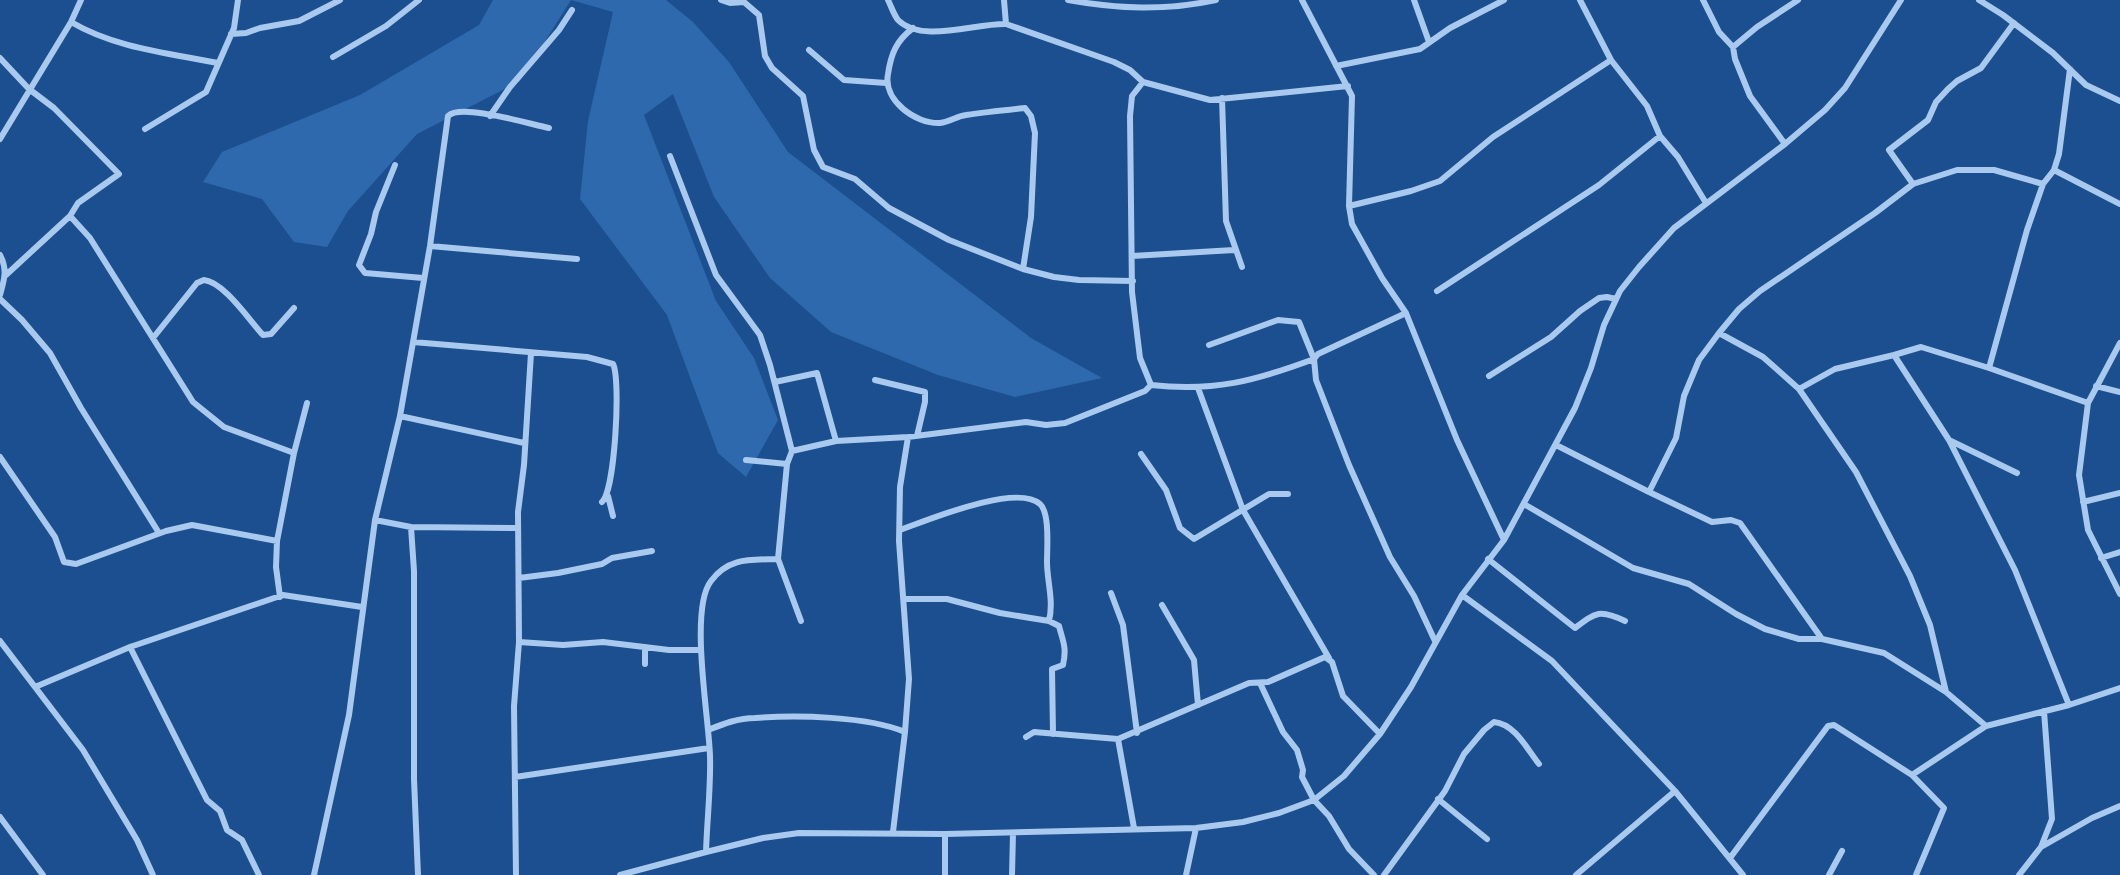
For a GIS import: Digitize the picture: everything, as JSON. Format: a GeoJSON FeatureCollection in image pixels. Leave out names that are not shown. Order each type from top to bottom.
{"type":"FeatureCollection","features":[{"type":"Feature","properties":{"kind":"street"},"geometry":{"type":"LineString","coordinates":[[0,139],[71,22],[81,0]]}},
{"type":"Feature","properties":{"kind":"street"},"geometry":{"type":"LineString","coordinates":[[145,129],[206,92],[231,34],[237,0]]}},
{"type":"Feature","properties":{"kind":"street"},"geometry":{"type":"LineString","coordinates":[[231,34],[299,21],[340,0]]}},
{"type":"Feature","properties":{"kind":"street"},"geometry":{"type":"LineString","coordinates":[[333,57],[386,26],[419,0]]}},
{"type":"Feature","properties":{"kind":"street"},"geometry":{"type":"LineString","coordinates":[[721,0],[730,3],[744,2],[759,15],[765,56],[772,68],[803,96],[814,150],[823,167],[855,179],[889,208],[949,240],[1023,269],[1079,281],[1133,281]]}},
{"type":"Feature","properties":{"kind":"street"},"geometry":{"type":"LineString","coordinates":[[888,0],[898,19],[913,28],[932,32],[1006,24],[1114,62],[1130,70],[1143,82],[1210,100],[1348,86]]}},
{"type":"Feature","properties":{"kind":"street"},"geometry":{"type":"LineString","coordinates":[[1004,0],[1006,24]]}},
{"type":"Feature","properties":{"kind":"street"},"geometry":{"type":"LineString","coordinates":[[1068,0],[1130,8],[1191,5],[1216,0]]}},
{"type":"Feature","properties":{"kind":"street"},"geometry":{"type":"LineString","coordinates":[[1302,0],[1352,96],[1349,205],[1352,224],[1382,278],[1406,313],[1457,440],[1504,540]]}},
{"type":"Feature","properties":{"kind":"street"},"geometry":{"type":"LineString","coordinates":[[1414,0],[1429,42]]}},
{"type":"Feature","properties":{"kind":"street"},"geometry":{"type":"LineString","coordinates":[[1336,66],[1413,50],[1504,0]]}},
{"type":"Feature","properties":{"kind":"street"},"geometry":{"type":"LineString","coordinates":[[1580,0],[1611,60],[1647,106],[1660,136],[1678,157],[1706,203]]}},
{"type":"Feature","properties":{"kind":"street"},"geometry":{"type":"LineString","coordinates":[[1703,0],[1719,32],[1733,47],[1750,96],[1784,144]]}},
{"type":"Feature","properties":{"kind":"street"},"geometry":{"type":"LineString","coordinates":[[1733,47],[1757,27],[1798,0]]}},
{"type":"Feature","properties":{"kind":"street"},"geometry":{"type":"LineString","coordinates":[[620,875],[706,852],[799,833],[945,834],[1196,828],[1242,822],[1279,813],[1314,800],[1344,776],[1380,734],[1411,687],[1462,595],[1504,540],[1583,388],[1604,325],[1616,299],[1639,267],[1665,237],[1825,110],[1845,88],[1901,0]]}},
{"type":"Feature","properties":{"kind":"street"},"geometry":{"type":"LineString","coordinates":[[1979,0],[2014,23],[2086,85],[2120,102]]}},
{"type":"Feature","properties":{"kind":"street"},"geometry":{"type":"LineString","coordinates":[[490,116],[509,87],[552,39],[572,10]]}},
{"type":"Feature","properties":{"kind":"street"},"geometry":{"type":"LineString","coordinates":[[71,22],[114,42],[218,63]]}},
{"type":"Feature","properties":{"kind":"street"},"geometry":{"type":"LineString","coordinates":[[1913,184],[1889,150],[1928,120],[1936,102],[1956,80],[1981,68],[2014,23]]}},
{"type":"Feature","properties":{"kind":"street"},"geometry":{"type":"LineString","coordinates":[[913,28],[900,38],[890,60],[886,83],[895,102],[909,114],[940,123],[965,115],[1025,108],[1031,116],[1035,133],[1031,217],[1023,269]]}},
{"type":"Feature","properties":{"kind":"street"},"geometry":{"type":"LineString","coordinates":[[809,50],[844,80],[886,83]]}},
{"type":"Feature","properties":{"kind":"street"},"geometry":{"type":"LineString","coordinates":[[0,58],[119,174],[78,203],[70,216],[6,275]]}},
{"type":"Feature","properties":{"kind":"street"},"geometry":{"type":"LineString","coordinates":[[1349,205],[1411,191],[1440,181],[1493,137],[1611,60]]}},
{"type":"Feature","properties":{"kind":"street"},"geometry":{"type":"LineString","coordinates":[[1989,368],[2027,230],[2043,184],[2054,170],[2059,154],[2070,69]]}},
{"type":"Feature","properties":{"kind":"street"},"geometry":{"type":"LineString","coordinates":[[1143,82],[1132,96],[1130,116],[1132,256],[1140,358],[1151,385]]}},
{"type":"Feature","properties":{"kind":"street"},"geometry":{"type":"LineString","coordinates":[[1222,98],[1226,221],[1241,267]]}},
{"type":"Feature","properties":{"kind":"street"},"geometry":{"type":"LineString","coordinates":[[314,875],[349,715],[375,520],[400,416],[430,246],[448,116],[455,111],[549,128]]}},
{"type":"Feature","properties":{"kind":"street"},"geometry":{"type":"LineString","coordinates":[[1437,291],[1600,185],[1660,136]]}},
{"type":"Feature","properties":{"kind":"street"},"geometry":{"type":"LineString","coordinates":[[670,156],[716,275],[760,335],[775,383],[792,451],[787,464],[778,559],[801,621]]}},
{"type":"Feature","properties":{"kind":"street"},"geometry":{"type":"LineString","coordinates":[[394,165],[359,265],[365,273],[424,278]]}},
{"type":"Feature","properties":{"kind":"street"},"geometry":{"type":"LineString","coordinates":[[1649,492],[1676,439],[1684,396],[1699,360],[1739,309],[1760,291],[1875,214],[1913,184],[1956,170],[1994,170],[2043,184]]}},
{"type":"Feature","properties":{"kind":"street"},"geometry":{"type":"LineString","coordinates":[[2054,170],[2120,204]]}},
{"type":"Feature","properties":{"kind":"street"},"geometry":{"type":"LineString","coordinates":[[70,216],[90,237],[175,370],[188,396],[215,421],[294,453]]}},
{"type":"Feature","properties":{"kind":"street"},"geometry":{"type":"LineString","coordinates":[[430,246],[577,259]]}},
{"type":"Feature","properties":{"kind":"street"},"geometry":{"type":"LineString","coordinates":[[1132,256],[1234,250]]}},
{"type":"Feature","properties":{"kind":"street"},"geometry":{"type":"LineString","coordinates":[[0,256],[5,264],[6,275],[0,297],[50,353],[159,533]]}},
{"type":"Feature","properties":{"kind":"street"},"geometry":{"type":"LineString","coordinates":[[153,338],[197,283],[204,279],[214,282],[263,334],[271,334],[294,308]]}},
{"type":"Feature","properties":{"kind":"street"},"geometry":{"type":"LineString","coordinates":[[1489,376],[1551,337],[1580,311],[1600,298],[1616,299]]}},
{"type":"Feature","properties":{"kind":"street"},"geometry":{"type":"LineString","coordinates":[[792,451],[836,440],[908,437],[1026,422],[1046,425],[1065,423],[1145,391],[1151,385],[1198,388],[1260,378],[1314,359],[1318,354],[1406,313]]}},
{"type":"Feature","properties":{"kind":"street"},"geometry":{"type":"LineString","coordinates":[[1209,345],[1278,320],[1299,322],[1314,359],[1316,380],[1359,489],[1390,557],[1414,596],[1435,641]]}},
{"type":"Feature","properties":{"kind":"street"},"geometry":{"type":"LineString","coordinates":[[1719,333],[1763,357],[1799,389],[1856,472],[1910,576],[1930,625],[1946,692]]}},
{"type":"Feature","properties":{"kind":"street"},"geometry":{"type":"LineString","coordinates":[[413,342],[587,358],[613,364],[616,401],[613,472],[605,499],[613,516]]}},
{"type":"Feature","properties":{"kind":"street"},"geometry":{"type":"LineString","coordinates":[[2120,343],[2088,403],[2078,475],[2088,530],[2120,594]]}},
{"type":"Feature","properties":{"kind":"street"},"geometry":{"type":"LineString","coordinates":[[1799,389],[1835,369],[1921,347],[2088,403]]}},
{"type":"Feature","properties":{"kind":"street"},"geometry":{"type":"LineString","coordinates":[[516,875],[514,681],[519,642],[518,528],[531,353]]}},
{"type":"Feature","properties":{"kind":"street"},"geometry":{"type":"LineString","coordinates":[[1894,355],[1949,440],[2015,570],[2069,705]]}},
{"type":"Feature","properties":{"kind":"street"},"geometry":{"type":"LineString","coordinates":[[775,383],[817,373],[836,440]]}},
{"type":"Feature","properties":{"kind":"street"},"geometry":{"type":"LineString","coordinates":[[875,380],[925,392],[917,436]]}},
{"type":"Feature","properties":{"kind":"street"},"geometry":{"type":"LineString","coordinates":[[2096,386],[2120,392]]}},
{"type":"Feature","properties":{"kind":"street"},"geometry":{"type":"LineString","coordinates":[[1198,388],[1243,510],[1329,658],[1342,696],[1380,734]]}},
{"type":"Feature","properties":{"kind":"street"},"geometry":{"type":"LineString","coordinates":[[280,597],[275,567],[277,541],[307,403]]}},
{"type":"Feature","properties":{"kind":"street"},"geometry":{"type":"LineString","coordinates":[[400,416],[524,443]]}},
{"type":"Feature","properties":{"kind":"street"},"geometry":{"type":"LineString","coordinates":[[893,832],[909,679],[899,541],[900,487],[908,437]]}},
{"type":"Feature","properties":{"kind":"street"},"geometry":{"type":"LineString","coordinates":[[1949,440],[2017,473]]}},
{"type":"Feature","properties":{"kind":"street"},"geometry":{"type":"LineString","coordinates":[[1556,444],[1712,522],[1731,520],[1740,523],[1822,639]]}},
{"type":"Feature","properties":{"kind":"street"},"geometry":{"type":"LineString","coordinates":[[1141,454],[1166,490],[1180,528],[1194,539],[1269,494],[1288,494]]}},
{"type":"Feature","properties":{"kind":"street"},"geometry":{"type":"LineString","coordinates":[[0,457],[55,537],[64,562],[76,564],[159,533],[192,525],[277,541]]}},
{"type":"Feature","properties":{"kind":"street"},"geometry":{"type":"LineString","coordinates":[[746,460],[787,464]]}},
{"type":"Feature","properties":{"kind":"street"},"geometry":{"type":"LineString","coordinates":[[2083,502],[2120,493]]}},
{"type":"Feature","properties":{"kind":"street"},"geometry":{"type":"LineString","coordinates":[[901,530],[994,499],[1025,498],[1039,502],[1045,510],[1048,537],[1047,568],[1052,611],[1049,621]]}},
{"type":"Feature","properties":{"kind":"street"},"geometry":{"type":"LineString","coordinates":[[1524,504],[1633,568],[1689,584],[1765,629],[1799,639],[1822,639],[1884,653],[1946,692],[1986,726]]}},
{"type":"Feature","properties":{"kind":"street"},"geometry":{"type":"LineString","coordinates":[[375,520],[411,527],[518,528]]}},
{"type":"Feature","properties":{"kind":"street"},"geometry":{"type":"LineString","coordinates":[[411,527],[414,571],[414,779],[418,875]]}},
{"type":"Feature","properties":{"kind":"street"},"geometry":{"type":"LineString","coordinates":[[519,578],[558,573],[601,564],[612,558],[652,551]]}},
{"type":"Feature","properties":{"kind":"street"},"geometry":{"type":"LineString","coordinates":[[2101,558],[2120,552]]}},
{"type":"Feature","properties":{"kind":"street"},"geometry":{"type":"LineString","coordinates":[[706,852],[709,748],[700,650],[706,587],[735,561],[778,559]]}},
{"type":"Feature","properties":{"kind":"street"},"geometry":{"type":"LineString","coordinates":[[1488,559],[1575,628],[1593,614],[1606,612],[1625,621]]}},
{"type":"Feature","properties":{"kind":"street"},"geometry":{"type":"LineString","coordinates":[[1111,593],[1123,625],[1137,733]]}},
{"type":"Feature","properties":{"kind":"street"},"geometry":{"type":"LineString","coordinates":[[35,687],[130,647],[283,595],[362,607]]}},
{"type":"Feature","properties":{"kind":"street"},"geometry":{"type":"LineString","coordinates":[[1462,595],[1552,661],[1675,791],[1741,875]]}},
{"type":"Feature","properties":{"kind":"street"},"geometry":{"type":"LineString","coordinates":[[904,599],[947,599],[1000,613],[1049,621],[1059,626],[1065,641],[1063,665],[1052,669],[1050,679],[1053,734]]}},
{"type":"Feature","properties":{"kind":"street"},"geometry":{"type":"LineString","coordinates":[[1162,605],[1194,660],[1198,705]]}},
{"type":"Feature","properties":{"kind":"street"},"geometry":{"type":"LineString","coordinates":[[0,641],[83,750],[136,840],[153,875]]}},
{"type":"Feature","properties":{"kind":"street"},"geometry":{"type":"LineString","coordinates":[[519,642],[563,645],[603,642],[669,650],[700,650]]}},
{"type":"Feature","properties":{"kind":"street"},"geometry":{"type":"LineString","coordinates":[[130,647],[207,800],[220,811],[227,830],[242,840],[259,875]]}},
{"type":"Feature","properties":{"kind":"street"},"geometry":{"type":"LineString","coordinates":[[645,647],[645,664]]}},
{"type":"Feature","properties":{"kind":"street"},"geometry":{"type":"LineString","coordinates":[[1026,737],[1034,732],[1118,739],[1249,683],[1260,683],[1321,657],[1329,658]]}},
{"type":"Feature","properties":{"kind":"street"},"geometry":{"type":"LineString","coordinates":[[1260,683],[1283,732],[1297,750],[1303,770],[1302,776],[1314,800],[1329,816],[1349,849],[1374,875]]}},
{"type":"Feature","properties":{"kind":"street"},"geometry":{"type":"LineString","coordinates":[[1912,775],[1986,726],[2069,705],[2120,688]]}},
{"type":"Feature","properties":{"kind":"street"},"geometry":{"type":"LineString","coordinates":[[2019,875],[2041,847],[2052,819],[2044,712]]}},
{"type":"Feature","properties":{"kind":"street"},"geometry":{"type":"LineString","coordinates":[[708,730],[728,722],[753,718],[830,718],[886,726],[905,732]]}},
{"type":"Feature","properties":{"kind":"street"},"geometry":{"type":"LineString","coordinates":[[1384,875],[1445,791],[1464,754],[1494,722],[1504,723],[1514,732],[1539,764]]}},
{"type":"Feature","properties":{"kind":"street"},"geometry":{"type":"LineString","coordinates":[[1730,859],[1828,726],[1834,725],[1912,775],[1944,808],[1916,875]]}},
{"type":"Feature","properties":{"kind":"street"},"geometry":{"type":"LineString","coordinates":[[1118,739],[1134,828]]}},
{"type":"Feature","properties":{"kind":"street"},"geometry":{"type":"LineString","coordinates":[[515,776],[709,748]]}},
{"type":"Feature","properties":{"kind":"street"},"geometry":{"type":"LineString","coordinates":[[1576,875],[1675,791]]}},
{"type":"Feature","properties":{"kind":"street"},"geometry":{"type":"LineString","coordinates":[[1438,800],[1488,839]]}},
{"type":"Feature","properties":{"kind":"street"},"geometry":{"type":"LineString","coordinates":[[2041,847],[2092,818],[2120,806]]}},
{"type":"Feature","properties":{"kind":"street"},"geometry":{"type":"LineString","coordinates":[[0,817],[43,875]]}},
{"type":"Feature","properties":{"kind":"street"},"geometry":{"type":"LineString","coordinates":[[1186,875],[1196,828]]}},
{"type":"Feature","properties":{"kind":"street"},"geometry":{"type":"LineString","coordinates":[[1012,875],[1013,833]]}},
{"type":"Feature","properties":{"kind":"street"},"geometry":{"type":"LineString","coordinates":[[945,834],[945,875]]}},
{"type":"Feature","properties":{"kind":"street"},"geometry":{"type":"LineString","coordinates":[[1829,875],[1842,851]]}},
{"type":"Feature","properties":{"kind":"street"},"geometry":{"type":"LineString","coordinates":[[659,875],[660,864]]}},
{"type":"Feature","properties":{"kind":"shaded area"},"geometry":{"type":"Polygon","coordinates":[[[493,0],[571,0],[520,81],[417,134],[348,211],[327,247],[294,242],[262,199],[203,182],[222,152],[360,95],[479,25],[493,0]]]}},
{"type":"Feature","properties":{"kind":"shaded area"},"geometry":{"type":"Polygon","coordinates":[[[571,0],[666,0],[693,22],[729,62],[788,152],[1031,338],[1102,378],[1015,397],[938,375],[831,332],[770,278],[714,197],[673,94],[644,115],[716,301],[754,358],[778,420],[746,477],[718,453],[667,315],[580,199],[588,121],[613,12],[571,0]]]}}]}
